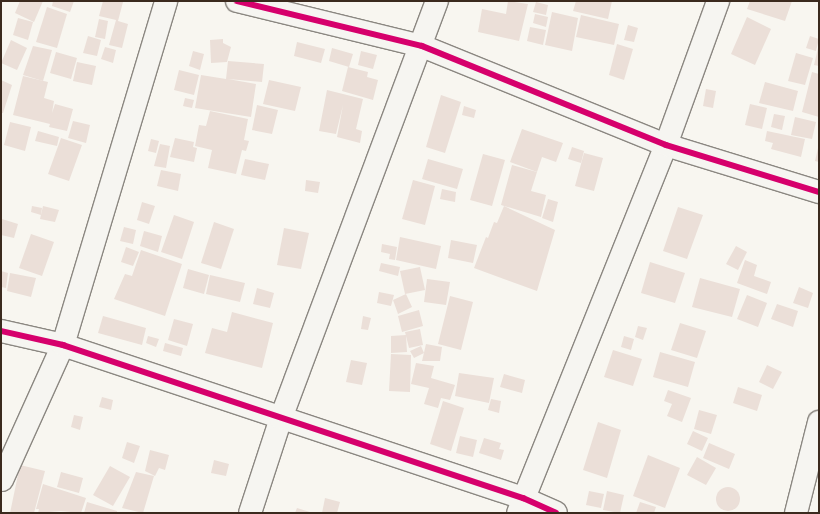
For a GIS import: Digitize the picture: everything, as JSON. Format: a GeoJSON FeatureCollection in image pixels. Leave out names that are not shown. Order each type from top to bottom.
{"type":"FeatureCollection","features":[{"type":"Feature","properties":{"kind":"street"},"geometry":{"type":"LineString","coordinates":[[2,480],[63,345],[166,1]]}},
{"type":"Feature","properties":{"kind":"street"},"geometry":{"type":"LineString","coordinates":[[237,1],[422,46],[666,145],[819,192]]}},
{"type":"Feature","properties":{"kind":"street"},"geometry":{"type":"LineString","coordinates":[[250,513],[281,418],[422,46],[437,1]]}},
{"type":"Feature","properties":{"kind":"street"},"geometry":{"type":"LineString","coordinates":[[520,505],[666,145],[718,1]]}},
{"type":"Feature","properties":{"kind":"street"},"geometry":{"type":"LineString","coordinates":[[1,331],[63,345],[281,418],[520,505],[556,513]]}},
{"type":"Feature","properties":{"kind":"street"},"geometry":{"type":"LineString","coordinates":[[796,513],[819,422]]}},
{"type":"Feature","properties":{"kind":"building"},"geometry":{"type":"Polygon","coordinates":[[[20,1],[43,1],[34,22],[15,13],[20,1]]]}},
{"type":"Feature","properties":{"kind":"building"},"geometry":{"type":"Polygon","coordinates":[[[53,1],[74,1],[70,12],[52,6],[53,1]]]}},
{"type":"Feature","properties":{"kind":"building"},"geometry":{"type":"Polygon","coordinates":[[[103,1],[123,2],[118,21],[128,24],[122,48],[109,45],[116,20],[99,16],[103,1]]]}},
{"type":"Feature","properties":{"kind":"building"},"geometry":{"type":"Polygon","coordinates":[[[508,1],[528,4],[519,41],[478,32],[482,9],[506,14],[508,1]]]}},
{"type":"Feature","properties":{"kind":"building"},"geometry":{"type":"Polygon","coordinates":[[[576,1],[612,1],[608,19],[573,11],[576,1]]]}},
{"type":"Feature","properties":{"kind":"building"},"geometry":{"type":"Polygon","coordinates":[[[750,1],[792,1],[785,21],[747,9],[750,1]]]}},
{"type":"Feature","properties":{"kind":"building"},"geometry":{"type":"Polygon","coordinates":[[[536,2],[548,5],[546,15],[533,12],[536,2]]]}},
{"type":"Feature","properties":{"kind":"building"},"geometry":{"type":"Polygon","coordinates":[[[47,7],[67,14],[57,48],[36,42],[47,7]]]}},
{"type":"Feature","properties":{"kind":"building"},"geometry":{"type":"Polygon","coordinates":[[[552,12],[578,18],[572,51],[545,45],[552,12]]]}},
{"type":"Feature","properties":{"kind":"building"},"geometry":{"type":"Polygon","coordinates":[[[535,14],[548,17],[546,27],[533,23],[535,14]]]}},
{"type":"Feature","properties":{"kind":"building"},"geometry":{"type":"Polygon","coordinates":[[[581,15],[619,24],[614,45],[576,37],[581,15]]]}},
{"type":"Feature","properties":{"kind":"building"},"geometry":{"type":"Polygon","coordinates":[[[747,17],[771,29],[755,65],[731,54],[747,17]]]}},
{"type":"Feature","properties":{"kind":"building"},"geometry":{"type":"Polygon","coordinates":[[[18,18],[33,22],[28,40],[13,35],[18,18]]]}},
{"type":"Feature","properties":{"kind":"building"},"geometry":{"type":"Polygon","coordinates":[[[99,19],[108,21],[105,39],[95,37],[99,19]]]}},
{"type":"Feature","properties":{"kind":"building"},"geometry":{"type":"Polygon","coordinates":[[[628,25],[638,28],[634,42],[624,40],[628,25]]]}},
{"type":"Feature","properties":{"kind":"building"},"geometry":{"type":"Polygon","coordinates":[[[530,27],[546,30],[543,45],[527,41],[530,27]]]}},
{"type":"Feature","properties":{"kind":"building"},"geometry":{"type":"Polygon","coordinates":[[[88,36],[101,40],[97,56],[83,53],[88,36]]]}},
{"type":"Feature","properties":{"kind":"building"},"geometry":{"type":"Polygon","coordinates":[[[810,36],[819,39],[816,51],[806,48],[810,36]]]}},
{"type":"Feature","properties":{"kind":"building"},"geometry":{"type":"Polygon","coordinates":[[[223,39],[223,43],[231,47],[227,62],[211,63],[210,40],[223,39]]]}},
{"type":"Feature","properties":{"kind":"building"},"geometry":{"type":"Polygon","coordinates":[[[11,40],[27,48],[17,70],[1,63],[11,40]]]}},
{"type":"Feature","properties":{"kind":"building"},"geometry":{"type":"Polygon","coordinates":[[[297,42],[325,49],[321,63],[294,56],[297,42]]]}},
{"type":"Feature","properties":{"kind":"building"},"geometry":{"type":"Polygon","coordinates":[[[617,44],[633,49],[624,80],[609,75],[617,44]]]}},
{"type":"Feature","properties":{"kind":"building"},"geometry":{"type":"Polygon","coordinates":[[[33,46],[52,50],[43,81],[23,75],[33,46]]]}},
{"type":"Feature","properties":{"kind":"building"},"geometry":{"type":"Polygon","coordinates":[[[105,47],[116,50],[113,63],[101,59],[105,47]]]}},
{"type":"Feature","properties":{"kind":"building"},"geometry":{"type":"Polygon","coordinates":[[[332,48],[353,54],[349,67],[329,61],[332,48]]]}},
{"type":"Feature","properties":{"kind":"building"},"geometry":{"type":"Polygon","coordinates":[[[818,48],[819,49],[819,66],[814,65],[818,48]]]}},
{"type":"Feature","properties":{"kind":"building"},"geometry":{"type":"Polygon","coordinates":[[[193,51],[204,54],[200,70],[189,66],[193,51]]]}},
{"type":"Feature","properties":{"kind":"building"},"geometry":{"type":"Polygon","coordinates":[[[361,51],[377,55],[373,69],[358,65],[361,51]]]}},
{"type":"Feature","properties":{"kind":"building"},"geometry":{"type":"Polygon","coordinates":[[[56,52],[77,58],[71,79],[50,73],[56,52]]]}},
{"type":"Feature","properties":{"kind":"building"},"geometry":{"type":"Polygon","coordinates":[[[796,53],[813,58],[805,85],[788,81],[796,53]]]}},
{"type":"Feature","properties":{"kind":"building"},"geometry":{"type":"Polygon","coordinates":[[[228,61],[264,64],[262,82],[228,79],[256,84],[251,117],[195,108],[201,75],[226,79],[228,61]]]}},
{"type":"Feature","properties":{"kind":"building"},"geometry":{"type":"Polygon","coordinates":[[[77,62],[96,66],[92,85],[73,81],[77,62]]]}},
{"type":"Feature","properties":{"kind":"building"},"geometry":{"type":"Polygon","coordinates":[[[348,67],[368,72],[367,77],[378,80],[373,100],[342,91],[348,67]]]}},
{"type":"Feature","properties":{"kind":"building"},"geometry":{"type":"Polygon","coordinates":[[[179,70],[199,75],[194,95],[174,90],[179,70]]]}},
{"type":"Feature","properties":{"kind":"building"},"geometry":{"type":"Polygon","coordinates":[[[812,72],[819,74],[819,117],[802,112],[812,72]]]}},
{"type":"Feature","properties":{"kind":"building"},"geometry":{"type":"Polygon","coordinates":[[[23,76],[48,82],[44,98],[54,101],[52,113],[55,104],[73,109],[67,131],[49,127],[50,124],[13,115],[23,76]]]}},
{"type":"Feature","properties":{"kind":"building"},"geometry":{"type":"Polygon","coordinates":[[[1,80],[12,85],[3,113],[1,113],[1,80]]]}},
{"type":"Feature","properties":{"kind":"building"},"geometry":{"type":"Polygon","coordinates":[[[269,80],[301,87],[295,111],[263,104],[269,80]]]}},
{"type":"Feature","properties":{"kind":"building"},"geometry":{"type":"Polygon","coordinates":[[[765,82],[798,91],[793,111],[759,103],[765,82]]]}},
{"type":"Feature","properties":{"kind":"building"},"geometry":{"type":"Polygon","coordinates":[[[706,89],[716,91],[713,108],[703,106],[706,89]]]}},
{"type":"Feature","properties":{"kind":"building"},"geometry":{"type":"Polygon","coordinates":[[[327,90],[363,99],[356,129],[362,131],[360,143],[337,137],[343,105],[336,134],[319,131],[327,90]]]}},
{"type":"Feature","properties":{"kind":"building"},"geometry":{"type":"Polygon","coordinates":[[[441,95],[461,102],[445,153],[426,147],[441,95]]]}},
{"type":"Feature","properties":{"kind":"building"},"geometry":{"type":"Polygon","coordinates":[[[185,98],[194,100],[192,108],[183,106],[185,98]]]}},
{"type":"Feature","properties":{"kind":"building"},"geometry":{"type":"Polygon","coordinates":[[[750,104],[767,108],[762,129],[745,125],[750,104]]]}},
{"type":"Feature","properties":{"kind":"building"},"geometry":{"type":"Polygon","coordinates":[[[257,105],[278,110],[272,134],[252,130],[257,105]]]}},
{"type":"Feature","properties":{"kind":"building"},"geometry":{"type":"Polygon","coordinates":[[[464,106],[476,110],[474,118],[462,115],[464,106]]]}},
{"type":"Feature","properties":{"kind":"building"},"geometry":{"type":"Polygon","coordinates":[[[210,111],[248,119],[244,140],[249,141],[246,151],[242,150],[236,174],[208,168],[212,150],[195,146],[199,125],[206,126],[210,111]]]}},
{"type":"Feature","properties":{"kind":"building"},"geometry":{"type":"Polygon","coordinates":[[[774,114],[785,116],[782,130],[771,127],[774,114]]]}},
{"type":"Feature","properties":{"kind":"building"},"geometry":{"type":"Polygon","coordinates":[[[795,117],[816,122],[812,139],[791,135],[795,117]]]}},
{"type":"Feature","properties":{"kind":"building"},"geometry":{"type":"Polygon","coordinates":[[[73,121],[90,125],[86,143],[68,138],[73,121]]]}},
{"type":"Feature","properties":{"kind":"building"},"geometry":{"type":"Polygon","coordinates":[[[10,122],[31,127],[25,151],[4,145],[10,122]]]}},
{"type":"Feature","properties":{"kind":"building"},"geometry":{"type":"Polygon","coordinates":[[[522,129],[563,143],[556,162],[542,157],[537,172],[510,162],[522,129]]]}},
{"type":"Feature","properties":{"kind":"building"},"geometry":{"type":"Polygon","coordinates":[[[38,131],[59,137],[57,146],[35,141],[38,131]]]}},
{"type":"Feature","properties":{"kind":"building"},"geometry":{"type":"Polygon","coordinates":[[[767,131],[805,139],[801,157],[771,149],[773,143],[765,141],[767,131]]]}},
{"type":"Feature","properties":{"kind":"building"},"geometry":{"type":"Polygon","coordinates":[[[61,138],[82,145],[69,181],[48,174],[61,138]]]}},
{"type":"Feature","properties":{"kind":"building"},"geometry":{"type":"Polygon","coordinates":[[[175,138],[194,142],[193,147],[197,148],[194,162],[170,157],[175,138]]]}},
{"type":"Feature","properties":{"kind":"building"},"geometry":{"type":"Polygon","coordinates":[[[151,139],[159,141],[156,153],[148,151],[151,139]]]}},
{"type":"Feature","properties":{"kind":"building"},"geometry":{"type":"Polygon","coordinates":[[[160,144],[170,146],[166,168],[154,166],[160,144]]]}},
{"type":"Feature","properties":{"kind":"building"},"geometry":{"type":"Polygon","coordinates":[[[819,144],[819,162],[815,161],[819,144]]]}},
{"type":"Feature","properties":{"kind":"building"},"geometry":{"type":"Polygon","coordinates":[[[572,147],[584,151],[581,163],[568,159],[572,147]]]}},
{"type":"Feature","properties":{"kind":"building"},"geometry":{"type":"Polygon","coordinates":[[[584,153],[603,158],[594,191],[575,186],[584,153]]]}},
{"type":"Feature","properties":{"kind":"building"},"geometry":{"type":"Polygon","coordinates":[[[483,154],[505,160],[492,206],[470,200],[483,154]]]}},
{"type":"Feature","properties":{"kind":"building"},"geometry":{"type":"Polygon","coordinates":[[[245,159],[269,164],[265,180],[241,175],[245,159]]]}},
{"type":"Feature","properties":{"kind":"building"},"geometry":{"type":"Polygon","coordinates":[[[428,159],[463,169],[457,189],[422,179],[428,159]]]}},
{"type":"Feature","properties":{"kind":"building"},"geometry":{"type":"Polygon","coordinates":[[[512,165],[537,172],[531,191],[546,195],[541,217],[501,205],[512,165]]]}},
{"type":"Feature","properties":{"kind":"building"},"geometry":{"type":"Polygon","coordinates":[[[161,170],[181,174],[178,191],[157,186],[161,170]]]}},
{"type":"Feature","properties":{"kind":"building"},"geometry":{"type":"Polygon","coordinates":[[[306,180],[320,182],[318,193],[305,191],[306,180]]]}},
{"type":"Feature","properties":{"kind":"building"},"geometry":{"type":"Polygon","coordinates":[[[413,180],[435,186],[425,225],[402,219],[413,180]]]}},
{"type":"Feature","properties":{"kind":"building"},"geometry":{"type":"Polygon","coordinates":[[[442,189],[456,192],[455,202],[440,199],[442,189]]]}},
{"type":"Feature","properties":{"kind":"building"},"geometry":{"type":"Polygon","coordinates":[[[548,199],[558,202],[553,222],[542,218],[548,199]]]}},
{"type":"Feature","properties":{"kind":"building"},"geometry":{"type":"Polygon","coordinates":[[[142,202],[155,206],[149,224],[137,220],[142,202]]]}},
{"type":"Feature","properties":{"kind":"building"},"geometry":{"type":"Polygon","coordinates":[[[32,206],[42,208],[41,215],[31,212],[32,206]]]}},
{"type":"Feature","properties":{"kind":"building"},"geometry":{"type":"Polygon","coordinates":[[[43,206],[59,210],[55,222],[40,219],[43,206]]]}},
{"type":"Feature","properties":{"kind":"building"},"geometry":{"type":"Polygon","coordinates":[[[504,206],[555,230],[537,291],[474,268],[486,237],[488,238],[494,222],[497,223],[504,206]]]}},
{"type":"Feature","properties":{"kind":"building"},"geometry":{"type":"Polygon","coordinates":[[[678,207],[703,215],[687,259],[663,251],[678,207]]]}},
{"type":"Feature","properties":{"kind":"building"},"geometry":{"type":"Polygon","coordinates":[[[174,215],[194,222],[182,259],[161,252],[174,215]]]}},
{"type":"Feature","properties":{"kind":"building"},"geometry":{"type":"Polygon","coordinates":[[[2,219],[18,224],[14,238],[1,235],[2,219]]]}},
{"type":"Feature","properties":{"kind":"building"},"geometry":{"type":"Polygon","coordinates":[[[214,222],[234,229],[221,269],[201,263],[214,222]]]}},
{"type":"Feature","properties":{"kind":"building"},"geometry":{"type":"Polygon","coordinates":[[[124,227],[136,230],[133,244],[120,241],[124,227]]]}},
{"type":"Feature","properties":{"kind":"building"},"geometry":{"type":"Polygon","coordinates":[[[284,228],[309,233],[301,269],[277,265],[284,228]]]}},
{"type":"Feature","properties":{"kind":"building"},"geometry":{"type":"Polygon","coordinates":[[[144,231],[162,236],[158,252],[140,246],[144,231]]]}},
{"type":"Feature","properties":{"kind":"building"},"geometry":{"type":"Polygon","coordinates":[[[31,234],[54,242],[42,276],[19,268],[31,234]]]}},
{"type":"Feature","properties":{"kind":"building"},"geometry":{"type":"Polygon","coordinates":[[[400,237],[441,246],[436,269],[396,260],[400,237]]]}},
{"type":"Feature","properties":{"kind":"building"},"geometry":{"type":"Polygon","coordinates":[[[451,240],[477,245],[473,263],[448,258],[451,240]]]}},
{"type":"Feature","properties":{"kind":"building"},"geometry":{"type":"Polygon","coordinates":[[[382,244],[397,247],[395,260],[389,259],[390,254],[381,252],[382,244]]]}},
{"type":"Feature","properties":{"kind":"building"},"geometry":{"type":"Polygon","coordinates":[[[736,246],[747,252],[738,270],[726,264],[736,246]]]}},
{"type":"Feature","properties":{"kind":"building"},"geometry":{"type":"Polygon","coordinates":[[[126,247],[139,252],[133,266],[121,262],[126,247]]]}},
{"type":"Feature","properties":{"kind":"building"},"geometry":{"type":"Polygon","coordinates":[[[141,250],[182,264],[165,316],[114,299],[125,274],[132,276],[141,250]]]}},
{"type":"Feature","properties":{"kind":"building"},"geometry":{"type":"Polygon","coordinates":[[[745,260],[757,265],[754,276],[771,282],[767,294],[737,283],[745,260]]]}},
{"type":"Feature","properties":{"kind":"building"},"geometry":{"type":"Polygon","coordinates":[[[650,262],[685,273],[675,303],[641,293],[650,262]]]}},
{"type":"Feature","properties":{"kind":"building"},"geometry":{"type":"Polygon","coordinates":[[[381,263],[400,267],[398,276],[379,271],[381,263]]]}},
{"type":"Feature","properties":{"kind":"building"},"geometry":{"type":"Polygon","coordinates":[[[420,267],[425,290],[405,294],[400,271],[420,267]]]}},
{"type":"Feature","properties":{"kind":"building"},"geometry":{"type":"Polygon","coordinates":[[[188,269],[209,275],[204,294],[183,288],[188,269]]]}},
{"type":"Feature","properties":{"kind":"building"},"geometry":{"type":"Polygon","coordinates":[[[1,271],[8,273],[6,288],[1,287],[1,271]]]}},
{"type":"Feature","properties":{"kind":"building"},"geometry":{"type":"Polygon","coordinates":[[[10,273],[36,278],[31,297],[7,291],[10,273]]]}},
{"type":"Feature","properties":{"kind":"building"},"geometry":{"type":"Polygon","coordinates":[[[210,275],[245,283],[240,302],[206,294],[210,275]]]}},
{"type":"Feature","properties":{"kind":"building"},"geometry":{"type":"Polygon","coordinates":[[[700,278],[740,289],[732,317],[692,307],[700,278]]]}},
{"type":"Feature","properties":{"kind":"building"},"geometry":{"type":"Polygon","coordinates":[[[427,279],[450,282],[446,305],[424,302],[427,279]]]}},
{"type":"Feature","properties":{"kind":"building"},"geometry":{"type":"Polygon","coordinates":[[[799,287],[813,293],[808,308],[793,303],[799,287]]]}},
{"type":"Feature","properties":{"kind":"building"},"geometry":{"type":"Polygon","coordinates":[[[257,288],[274,293],[270,308],[253,304],[257,288]]]}},
{"type":"Feature","properties":{"kind":"building"},"geometry":{"type":"Polygon","coordinates":[[[379,292],[394,295],[391,306],[377,303],[379,292]]]}},
{"type":"Feature","properties":{"kind":"building"},"geometry":{"type":"Polygon","coordinates":[[[406,294],[412,307],[398,314],[393,300],[406,294]]]}},
{"type":"Feature","properties":{"kind":"building"},"geometry":{"type":"Polygon","coordinates":[[[747,295],[767,303],[758,327],[737,319],[747,295]]]}},
{"type":"Feature","properties":{"kind":"building"},"geometry":{"type":"Polygon","coordinates":[[[450,296],[473,302],[461,350],[438,344],[450,296]]]}},
{"type":"Feature","properties":{"kind":"building"},"geometry":{"type":"Polygon","coordinates":[[[777,304],[798,311],[793,327],[771,319],[777,304]]]}},
{"type":"Feature","properties":{"kind":"building"},"geometry":{"type":"Polygon","coordinates":[[[419,310],[423,326],[402,332],[398,316],[419,310]]]}},
{"type":"Feature","properties":{"kind":"building"},"geometry":{"type":"Polygon","coordinates":[[[232,312],[273,323],[262,368],[205,353],[212,328],[227,332],[232,312]]]}},
{"type":"Feature","properties":{"kind":"building"},"geometry":{"type":"Polygon","coordinates":[[[103,316],[146,328],[142,345],[98,333],[103,316]]]}},
{"type":"Feature","properties":{"kind":"building"},"geometry":{"type":"Polygon","coordinates":[[[363,316],[371,318],[368,330],[361,329],[363,316]]]}},
{"type":"Feature","properties":{"kind":"building"},"geometry":{"type":"Polygon","coordinates":[[[174,319],[193,324],[187,346],[168,340],[174,319]]]}},
{"type":"Feature","properties":{"kind":"building"},"geometry":{"type":"Polygon","coordinates":[[[680,323],[706,331],[697,358],[671,350],[680,323]]]}},
{"type":"Feature","properties":{"kind":"building"},"geometry":{"type":"Polygon","coordinates":[[[638,326],[647,328],[643,340],[635,337],[638,326]]]}},
{"type":"Feature","properties":{"kind":"building"},"geometry":{"type":"Polygon","coordinates":[[[420,329],[423,345],[409,348],[405,332],[420,329]]]}},
{"type":"Feature","properties":{"kind":"building"},"geometry":{"type":"Polygon","coordinates":[[[406,335],[407,352],[391,353],[391,336],[406,335]]]}},
{"type":"Feature","properties":{"kind":"building"},"geometry":{"type":"Polygon","coordinates":[[[148,336],[159,339],[156,347],[146,343],[148,336]]]}},
{"type":"Feature","properties":{"kind":"building"},"geometry":{"type":"Polygon","coordinates":[[[624,336],[634,339],[631,350],[621,347],[624,336]]]}},
{"type":"Feature","properties":{"kind":"building"},"geometry":{"type":"Polygon","coordinates":[[[165,343],[183,348],[181,356],[163,351],[165,343]]]}},
{"type":"Feature","properties":{"kind":"building"},"geometry":{"type":"Polygon","coordinates":[[[426,344],[442,347],[440,361],[422,361],[426,344]]]}},
{"type":"Feature","properties":{"kind":"building"},"geometry":{"type":"Polygon","coordinates":[[[421,346],[424,353],[414,358],[410,351],[421,346]]]}},
{"type":"Feature","properties":{"kind":"building"},"geometry":{"type":"Polygon","coordinates":[[[613,350],[642,359],[633,386],[604,377],[613,350]]]}},
{"type":"Feature","properties":{"kind":"building"},"geometry":{"type":"Polygon","coordinates":[[[660,352],[695,362],[688,387],[653,377],[660,352]]]}},
{"type":"Feature","properties":{"kind":"building"},"geometry":{"type":"Polygon","coordinates":[[[391,354],[411,355],[410,392],[389,391],[391,354]]]}},
{"type":"Feature","properties":{"kind":"building"},"geometry":{"type":"Polygon","coordinates":[[[351,360],[367,363],[362,385],[346,382],[351,360]]]}},
{"type":"Feature","properties":{"kind":"building"},"geometry":{"type":"Polygon","coordinates":[[[416,363],[434,366],[431,378],[455,385],[450,400],[441,398],[438,408],[424,404],[429,388],[411,384],[416,363]]]}},
{"type":"Feature","properties":{"kind":"building"},"geometry":{"type":"Polygon","coordinates":[[[767,365],[782,372],[773,389],[759,382],[767,365]]]}},
{"type":"Feature","properties":{"kind":"building"},"geometry":{"type":"Polygon","coordinates":[[[459,373],[494,378],[489,403],[455,396],[459,373]]]}},
{"type":"Feature","properties":{"kind":"building"},"geometry":{"type":"Polygon","coordinates":[[[504,374],[525,380],[522,393],[500,387],[504,374]]]}},
{"type":"Feature","properties":{"kind":"building"},"geometry":{"type":"Polygon","coordinates":[[[738,387],[762,395],[757,411],[733,403],[738,387]]]}},
{"type":"Feature","properties":{"kind":"building"},"geometry":{"type":"Polygon","coordinates":[[[668,390],[691,398],[682,422],[667,416],[672,404],[664,401],[668,390]]]}},
{"type":"Feature","properties":{"kind":"building"},"geometry":{"type":"Polygon","coordinates":[[[102,397],[113,400],[111,410],[99,407],[102,397]]]}},
{"type":"Feature","properties":{"kind":"building"},"geometry":{"type":"Polygon","coordinates":[[[491,399],[501,401],[499,413],[488,410],[491,399]]]}},
{"type":"Feature","properties":{"kind":"building"},"geometry":{"type":"Polygon","coordinates":[[[443,401],[464,408],[451,451],[430,444],[443,401]]]}},
{"type":"Feature","properties":{"kind":"building"},"geometry":{"type":"Polygon","coordinates":[[[699,410],[717,415],[711,434],[694,429],[699,410]]]}},
{"type":"Feature","properties":{"kind":"building"},"geometry":{"type":"Polygon","coordinates":[[[74,415],[83,417],[80,430],[71,427],[74,415]]]}},
{"type":"Feature","properties":{"kind":"building"},"geometry":{"type":"Polygon","coordinates":[[[598,422],[621,430],[607,478],[583,470],[598,422]]]}},
{"type":"Feature","properties":{"kind":"building"},"geometry":{"type":"Polygon","coordinates":[[[693,431],[708,438],[702,451],[687,444],[693,431]]]}},
{"type":"Feature","properties":{"kind":"building"},"geometry":{"type":"Polygon","coordinates":[[[460,436],[477,440],[473,457],[456,453],[460,436]]]}},
{"type":"Feature","properties":{"kind":"building"},"geometry":{"type":"Polygon","coordinates":[[[484,438],[501,443],[499,449],[504,450],[501,460],[479,453],[484,438]]]}},
{"type":"Feature","properties":{"kind":"building"},"geometry":{"type":"Polygon","coordinates":[[[127,442],[140,446],[134,463],[122,458],[127,442]]]}},
{"type":"Feature","properties":{"kind":"building"},"geometry":{"type":"Polygon","coordinates":[[[709,443],[735,454],[729,469],[703,458],[709,443]]]}},
{"type":"Feature","properties":{"kind":"building"},"geometry":{"type":"Polygon","coordinates":[[[150,450],[169,455],[165,470],[159,468],[155,476],[145,471],[150,450]]]}},
{"type":"Feature","properties":{"kind":"building"},"geometry":{"type":"Polygon","coordinates":[[[648,455],[680,468],[665,508],[633,496],[648,455]]]}},
{"type":"Feature","properties":{"kind":"building"},"geometry":{"type":"Polygon","coordinates":[[[697,457],[716,468],[706,485],[687,475],[697,457]]]}},
{"type":"Feature","properties":{"kind":"building"},"geometry":{"type":"Polygon","coordinates":[[[214,460],[229,464],[226,476],[211,473],[214,460]]]}},
{"type":"Feature","properties":{"kind":"building"},"geometry":{"type":"Polygon","coordinates":[[[20,465],[45,471],[34,513],[10,513],[20,465]]]}},
{"type":"Feature","properties":{"kind":"building"},"geometry":{"type":"Polygon","coordinates":[[[110,466],[130,477],[113,506],[93,495],[110,466]]]}},
{"type":"Feature","properties":{"kind":"building"},"geometry":{"type":"Polygon","coordinates":[[[61,472],[83,478],[79,493],[57,487],[61,472]]]}},
{"type":"Feature","properties":{"kind":"building"},"geometry":{"type":"Polygon","coordinates":[[[136,472],[154,476],[143,513],[122,508],[136,472]]]}},
{"type":"Feature","properties":{"kind":"building"},"geometry":{"type":"Polygon","coordinates":[[[43,484],[86,498],[81,513],[61,511],[38,513],[39,509],[36,509],[43,484]]]}},
{"type":"Feature","properties":{"kind":"building"},"geometry":{"type":"Polygon","coordinates":[[[728,487],[737,490],[740,499],[737,508],[728,511],[719,508],[716,499],[719,490],[728,487]]]}},
{"type":"Feature","properties":{"kind":"building"},"geometry":{"type":"Polygon","coordinates":[[[589,491],[604,494],[601,508],[586,505],[589,491]]]}},
{"type":"Feature","properties":{"kind":"building"},"geometry":{"type":"Polygon","coordinates":[[[607,491],[624,495],[620,513],[603,510],[607,491]]]}},
{"type":"Feature","properties":{"kind":"building"},"geometry":{"type":"Polygon","coordinates":[[[325,498],[340,502],[337,513],[322,513],[325,498]]]}},
{"type":"Feature","properties":{"kind":"building"},"geometry":{"type":"Polygon","coordinates":[[[87,502],[117,511],[117,513],[84,513],[87,502]]]}},
{"type":"Feature","properties":{"kind":"building"},"geometry":{"type":"Polygon","coordinates":[[[640,502],[656,507],[654,513],[636,513],[640,502]]]}},
{"type":"Feature","properties":{"kind":"building"},"geometry":{"type":"Polygon","coordinates":[[[297,508],[313,513],[295,513],[297,508]]]}},
{"type":"Feature","properties":{"kind":"cycle path"},"geometry":{"type":"LineString","coordinates":[[237,1],[422,46],[666,145],[819,192]]}},
{"type":"Feature","properties":{"kind":"cycle path"},"geometry":{"type":"LineString","coordinates":[[1,331],[63,345],[523,498],[556,513]]}}]}
